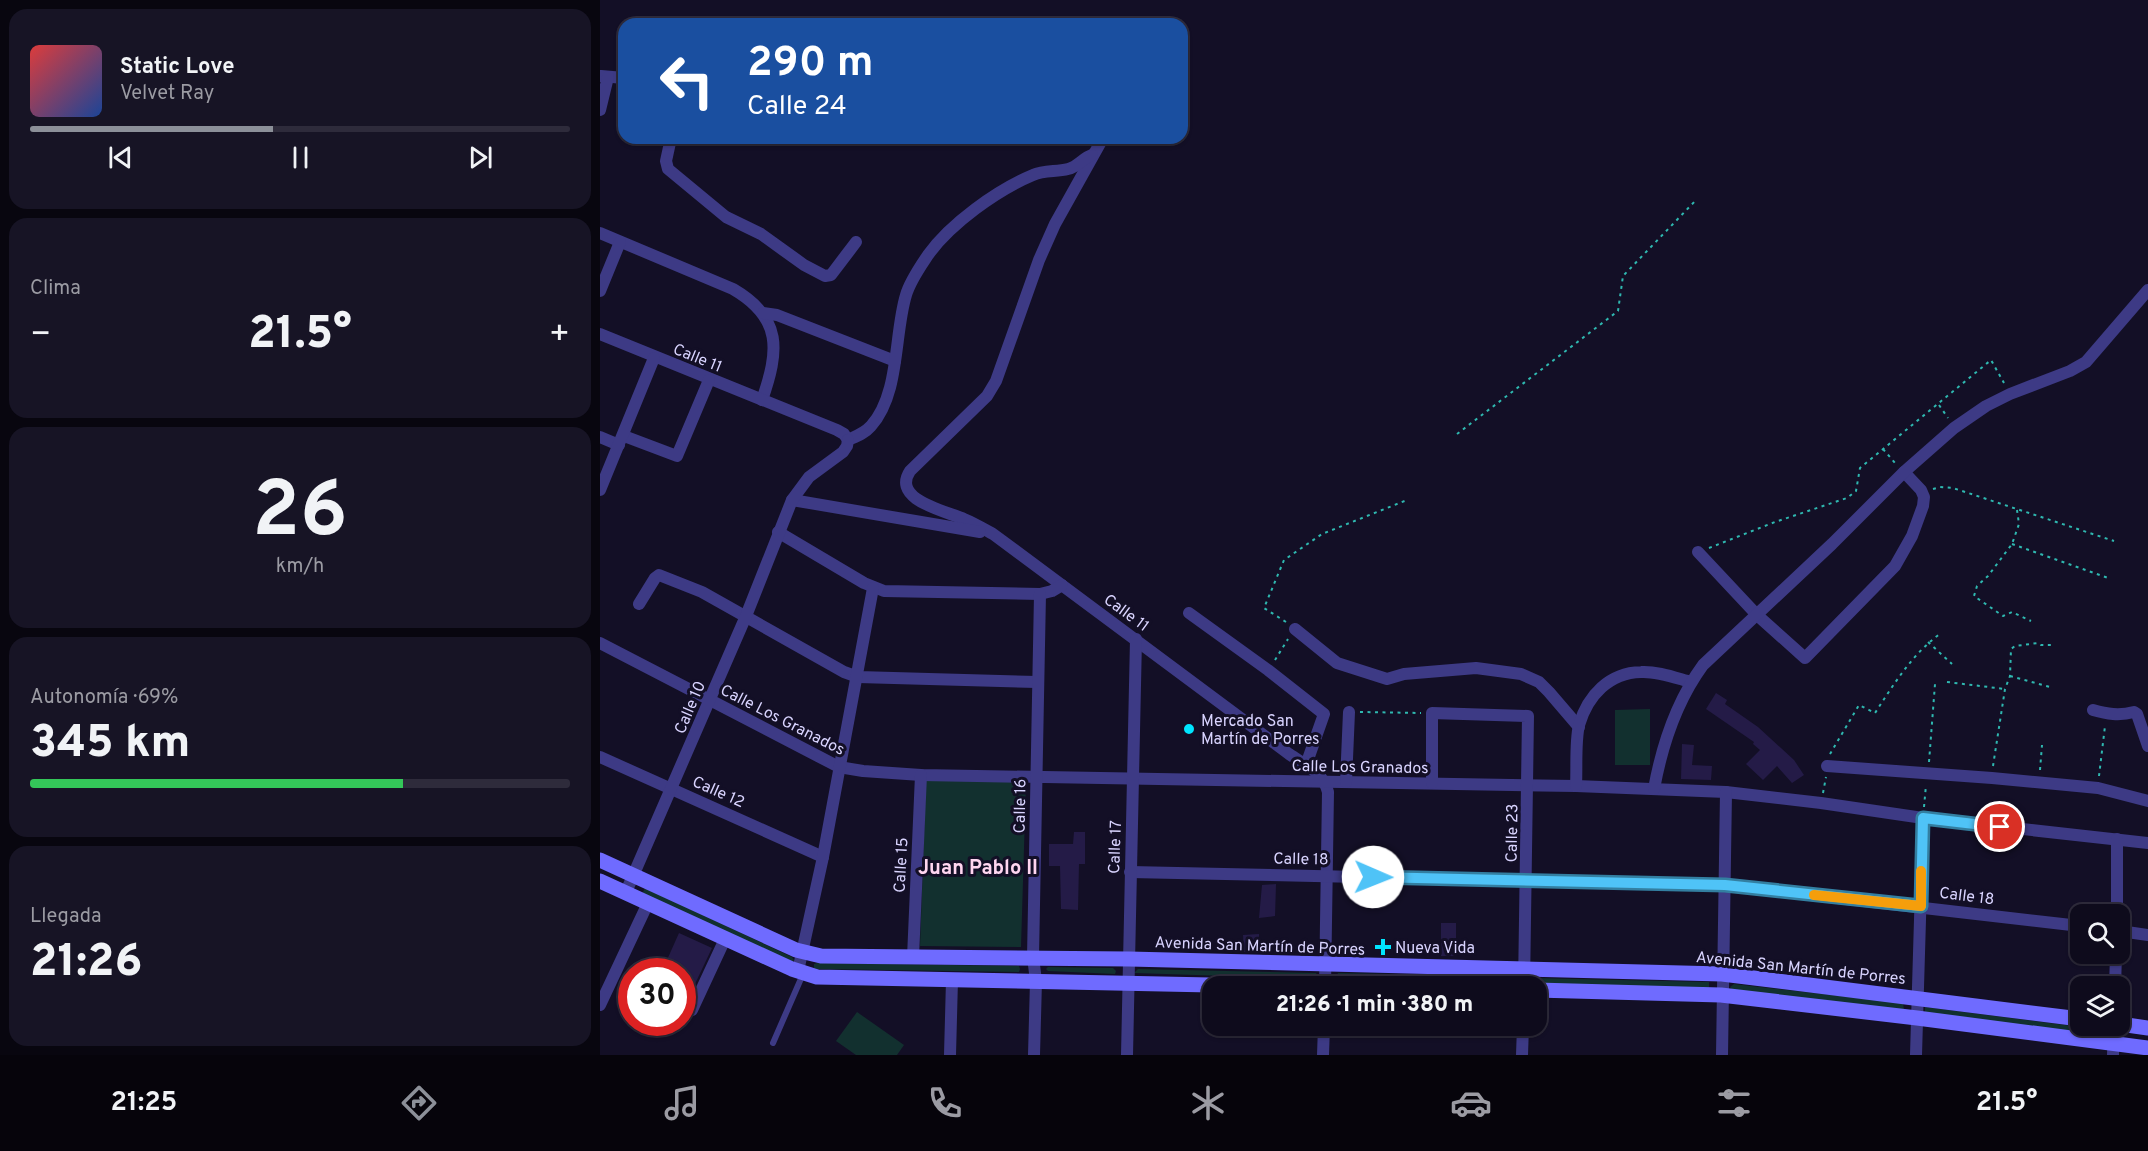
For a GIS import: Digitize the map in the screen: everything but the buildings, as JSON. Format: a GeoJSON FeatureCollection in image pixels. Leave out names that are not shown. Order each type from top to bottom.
{"type":"FeatureCollection","features":[{"type":"Feature","properties":{"kind":"main road","name":"Avenida San Martín de Porres"},"geometry":{"type":"LineString","coordinates":[[600,860],[802,953],[820,956],[1033,957],[1722,974],[2070,1018]]}},
{"type":"Feature","properties":{"kind":"main road"},"geometry":{"type":"LineString","coordinates":[[600,881],[800,972],[828,978],[1202,985]]}},
{"type":"Feature","properties":{"kind":"main road"},"geometry":{"type":"LineString","coordinates":[[1547,990],[1721,995],[1917,1018],[2113,1050],[2148,1048]]}},
{"type":"Feature","properties":{"kind":"main road"},"geometry":{"type":"LineString","coordinates":[[2130,1025],[2148,1028]]}},
{"type":"Feature","properties":{"kind":"street"},"geometry":{"type":"LineString","coordinates":[[600,110],[604,76]]}},
{"type":"Feature","properties":{"kind":"street"},"geometry":{"type":"LineString","coordinates":[[670,144],[666,161],[668,169],[726,217],[761,234],[804,265],[825,276],[831,275],[856,242]]}},
{"type":"Feature","properties":{"kind":"street"},"geometry":{"type":"LineString","coordinates":[[1095,153],[1100,144]]}},
{"type":"Feature","properties":{"kind":"street","name":"Calle 10"},"geometry":{"type":"LineString","coordinates":[[626,892],[746,616],[792,500],[809,477],[843,452],[848,440],[863,434],[879,414],[885,401],[895,361],[906,294],[918,270],[929,253],[950,230],[977,208],[1025,180],[1043,172],[1068,169],[1095,153]]}},
{"type":"Feature","properties":{"kind":"street","name":"Calle 11"},"geometry":{"type":"LineString","coordinates":[[1095,153],[1055,224],[1039,260],[996,381],[987,396],[910,471],[906,481],[909,492],[918,501],[965,519],[993,534],[1318,773],[1325,782]]}},
{"type":"Feature","properties":{"kind":"street"},"geometry":{"type":"LineString","coordinates":[[600,233],[750,298],[763,313],[772,329],[774,347],[772,367],[762,400]]}},
{"type":"Feature","properties":{"kind":"street"},"geometry":{"type":"LineString","coordinates":[[600,291],[620,242]]}},
{"type":"Feature","properties":{"kind":"street"},"geometry":{"type":"LineString","coordinates":[[1654,789],[1660,758],[1677,708],[1703,665],[1832,544],[1904,472],[1954,428],[1986,406],[2010,394],[2070,371],[2086,362],[2148,290]]}},
{"type":"Feature","properties":{"kind":"street"},"geometry":{"type":"LineString","coordinates":[[763,313],[777,315],[895,361]]}},
{"type":"Feature","properties":{"kind":"street","name":"Calle 11"},"geometry":{"type":"LineString","coordinates":[[600,334],[654,358],[841,431],[848,440]]}},
{"type":"Feature","properties":{"kind":"street"},"geometry":{"type":"LineString","coordinates":[[600,490],[654,358]]}},
{"type":"Feature","properties":{"kind":"street"},"geometry":{"type":"LineString","coordinates":[[600,438],[622,440],[677,456],[709,380]]}},
{"type":"Feature","properties":{"kind":"street"},"geometry":{"type":"LineString","coordinates":[[1698,552],[1757,615],[1805,658],[1895,566],[1912,536],[1924,497],[1921,490],[1904,472]]}},
{"type":"Feature","properties":{"kind":"street"},"geometry":{"type":"LineString","coordinates":[[792,500],[993,534]]}},
{"type":"Feature","properties":{"kind":"street"},"geometry":{"type":"LineString","coordinates":[[778,532],[873,588],[895,592],[1040,594],[1062,585]]}},
{"type":"Feature","properties":{"kind":"street"},"geometry":{"type":"LineString","coordinates":[[639,604],[659,575],[702,592],[844,672],[858,677],[1037,682]]}},
{"type":"Feature","properties":{"kind":"street"},"geometry":{"type":"LineString","coordinates":[[800,972],[858,677],[873,588]]}},
{"type":"Feature","properties":{"kind":"street","name":"Calle 16"},"geometry":{"type":"LineString","coordinates":[[1034,1055],[1036,981],[1033,957],[1040,594]]}},
{"type":"Feature","properties":{"kind":"street"},"geometry":{"type":"LineString","coordinates":[[1189,613],[1324,714],[1305,765]]}},
{"type":"Feature","properties":{"kind":"street"},"geometry":{"type":"LineString","coordinates":[[1295,629],[1337,663],[1387,679],[1404,674],[1476,668],[1521,674],[1539,682],[1579,727]]}},
{"type":"Feature","properties":{"kind":"street","name":"Calle 17"},"geometry":{"type":"LineString","coordinates":[[1127,1055],[1136,639]]}},
{"type":"Feature","properties":{"kind":"street","name":"Calle Los Granados"},"geometry":{"type":"LineString","coordinates":[[600,643],[839,767],[863,771],[921,775],[1576,786],[1726,792],[1923,818],[2148,843]]}},
{"type":"Feature","properties":{"kind":"street"},"geometry":{"type":"LineString","coordinates":[[1576,786],[1579,727],[1589,701],[1606,682],[1622,674],[1643,671],[1691,682]]}},
{"type":"Feature","properties":{"kind":"street"},"geometry":{"type":"LineString","coordinates":[[2093,710],[2107,714],[2124,715],[2133,712],[2137,714],[2148,746]]}},
{"type":"Feature","properties":{"kind":"street"},"geometry":{"type":"LineString","coordinates":[[1346,782],[1348,712]]}},
{"type":"Feature","properties":{"kind":"street"},"geometry":{"type":"LineString","coordinates":[[1432,713],[1432,783]]}},
{"type":"Feature","properties":{"kind":"street","name":"Calle 23"},"geometry":{"type":"LineString","coordinates":[[1432,713],[1528,716],[1524,976]]}},
{"type":"Feature","properties":{"kind":"street","name":"Calle 12"},"geometry":{"type":"LineString","coordinates":[[600,757],[823,856]]}},
{"type":"Feature","properties":{"kind":"street"},"geometry":{"type":"LineString","coordinates":[[1827,766],[2098,788],[2148,801]]}},
{"type":"Feature","properties":{"kind":"street","name":"Calle 15"},"geometry":{"type":"LineString","coordinates":[[913,957],[921,775]]}},
{"type":"Feature","properties":{"kind":"street"},"geometry":{"type":"LineString","coordinates":[[1325,782],[1328,792],[1326,976]]}},
{"type":"Feature","properties":{"kind":"street"},"geometry":{"type":"LineString","coordinates":[[1722,1055],[1721,995],[1726,792]]}},
{"type":"Feature","properties":{"kind":"street"},"geometry":{"type":"LineString","coordinates":[[1916,1055],[1923,818]]}},
{"type":"Feature","properties":{"kind":"street"},"geometry":{"type":"LineString","coordinates":[[2117,839],[2117,904]]}},
{"type":"Feature","properties":{"kind":"street","name":"Calle 18"},"geometry":{"type":"LineString","coordinates":[[1130,872],[1725,885],[2070,925]]}},
{"type":"Feature","properties":{"kind":"street"},"geometry":{"type":"LineString","coordinates":[[600,1005],[648,903]]}},
{"type":"Feature","properties":{"kind":"street"},"geometry":{"type":"LineString","coordinates":[[2130,932],[2148,935]]}},
{"type":"Feature","properties":{"kind":"street"},"geometry":{"type":"LineString","coordinates":[[696,1001],[725,939]]}},
{"type":"Feature","properties":{"kind":"street"},"geometry":{"type":"LineString","coordinates":[[950,1055],[952,980]]}},
{"type":"Feature","properties":{"kind":"street"},"geometry":{"type":"LineString","coordinates":[[1323,1055],[1324,1036]]}},
{"type":"Feature","properties":{"kind":"street"},"geometry":{"type":"LineString","coordinates":[[1522,1055],[1523,1036]]}},
{"type":"Feature","properties":{"kind":"lane"},"geometry":{"type":"LineString","coordinates":[[773,1043],[800,972]]}},
{"type":"Feature","properties":{"kind":"path"},"geometry":{"type":"LineString","coordinates":[[1457,434],[1618,311],[1623,276],[1697,199]]}},
{"type":"Feature","properties":{"kind":"path"},"geometry":{"type":"LineString","coordinates":[[1698,552],[1775,522],[1847,498],[1856,491],[1860,468],[1991,360],[2010,394]]}},
{"type":"Feature","properties":{"kind":"path"},"geometry":{"type":"LineString","coordinates":[[1939,404],[1954,428]]}},
{"type":"Feature","properties":{"kind":"path"},"geometry":{"type":"LineString","coordinates":[[1883,449],[1904,472]]}},
{"type":"Feature","properties":{"kind":"path"},"geometry":{"type":"LineString","coordinates":[[1924,497],[1932,489],[1953,488],[2114,541]]}},
{"type":"Feature","properties":{"kind":"path"},"geometry":{"type":"LineString","coordinates":[[1268,670],[1295,629],[1264,608],[1284,560],[1322,534],[1407,500]]}},
{"type":"Feature","properties":{"kind":"path"},"geometry":{"type":"LineString","coordinates":[[2017,510],[2019,524],[2012,544],[1988,576],[1977,586],[1974,596],[2003,616],[2012,612],[2031,621]]}},
{"type":"Feature","properties":{"kind":"path"},"geometry":{"type":"LineString","coordinates":[[2012,544],[2111,579]]}},
{"type":"Feature","properties":{"kind":"path"},"geometry":{"type":"LineString","coordinates":[[1821,803],[1831,754],[1858,705],[1875,713],[1901,674],[1928,642],[1941,633]]}},
{"type":"Feature","properties":{"kind":"path"},"geometry":{"type":"LineString","coordinates":[[1928,642],[1952,664]]}},
{"type":"Feature","properties":{"kind":"path"},"geometry":{"type":"LineString","coordinates":[[1992,778],[2010,676],[2011,649],[2015,646],[2038,643],[2053,645]]}},
{"type":"Feature","properties":{"kind":"path"},"geometry":{"type":"LineString","coordinates":[[2010,676],[2050,687]]}},
{"type":"Feature","properties":{"kind":"path"},"geometry":{"type":"LineString","coordinates":[[1947,682],[2006,689]]}},
{"type":"Feature","properties":{"kind":"path"},"geometry":{"type":"LineString","coordinates":[[1923,818],[1935,684]]}},
{"type":"Feature","properties":{"kind":"path"},"geometry":{"type":"LineString","coordinates":[[1348,712],[1432,713]]}},
{"type":"Feature","properties":{"kind":"path"},"geometry":{"type":"LineString","coordinates":[[2098,788],[2107,714]]}},
{"type":"Feature","properties":{"kind":"path"},"geometry":{"type":"LineString","coordinates":[[2038,782],[2043,745]]}},
{"type":"Feature","properties":{"kind":"green space"},"geometry":{"type":"Polygon","coordinates":[[[1650,709],[1650,765],[1615,765],[1615,710],[1650,709]]]}},
{"type":"Feature","properties":{"kind":"green space"},"geometry":{"type":"Polygon","coordinates":[[[926,779],[1026,782],[1021,947],[920,946],[926,779]]]}},
{"type":"Feature","properties":{"kind":"green space"},"geometry":{"type":"Polygon","coordinates":[[[645,888],[792,957],[794,960],[792,962],[642,894],[645,888]]]}},
{"type":"Feature","properties":{"kind":"green space"},"geometry":{"type":"Polygon","coordinates":[[[814,964],[1019,966],[1020,969],[1019,972],[817,969],[814,968],[814,964]]]}},
{"type":"Feature","properties":{"kind":"green space"},"geometry":{"type":"Polygon","coordinates":[[[1048,967],[1113,968],[1116,971],[1115,974],[1048,971],[1046,969],[1048,967]]]}},
{"type":"Feature","properties":{"kind":"green space"},"geometry":{"type":"Polygon","coordinates":[[[1138,969],[1316,973],[1318,976],[1226,976],[1134,973],[1138,969]]]}},
{"type":"Feature","properties":{"kind":"green space"},"geometry":{"type":"Polygon","coordinates":[[[1338,973],[1511,976],[1337,976],[1338,973]]]}},
{"type":"Feature","properties":{"kind":"green space"},"geometry":{"type":"Polygon","coordinates":[[[1547,978],[1709,982],[1709,989],[1547,984],[1547,978]]]}},
{"type":"Feature","properties":{"kind":"green space"},"geometry":{"type":"Polygon","coordinates":[[[1734,984],[1903,1003],[1904,1010],[1732,991],[1730,987],[1734,984]]]}},
{"type":"Feature","properties":{"kind":"green space"},"geometry":{"type":"Polygon","coordinates":[[[1925,1007],[2070,1026],[2070,1033],[1925,1014],[1925,1007]]]}},
{"type":"Feature","properties":{"kind":"green space"},"geometry":{"type":"Polygon","coordinates":[[[857,1012],[904,1045],[897,1055],[856,1055],[836,1041],[857,1012]]]}},
{"type":"Feature","properties":{"kind":"slow traffic"},"geometry":{"type":"LineString","coordinates":[[1814,895],[1921,906],[1921,871]]}},
{"type":"Feature","properties":{"kind":"place","name":"Mercado San Martín de Porres"},"geometry":{"type":"Point","coordinates":[1189,729]}},
{"type":"Feature","properties":{"kind":"place","name":"Nueva Vida"},"geometry":{"type":"Point","coordinates":[1383,947]}},
{"type":"Feature","properties":{"kind":"district","name":"Juan Pablo II"},"geometry":{"type":"Point","coordinates":[978,867]}},
{"type":"Feature","properties":{"kind":"route"},"geometry":{"type":"LineString","coordinates":[[1373,877],[1725,885],[1921,906],[1923,818],[2000,827]]}}]}
